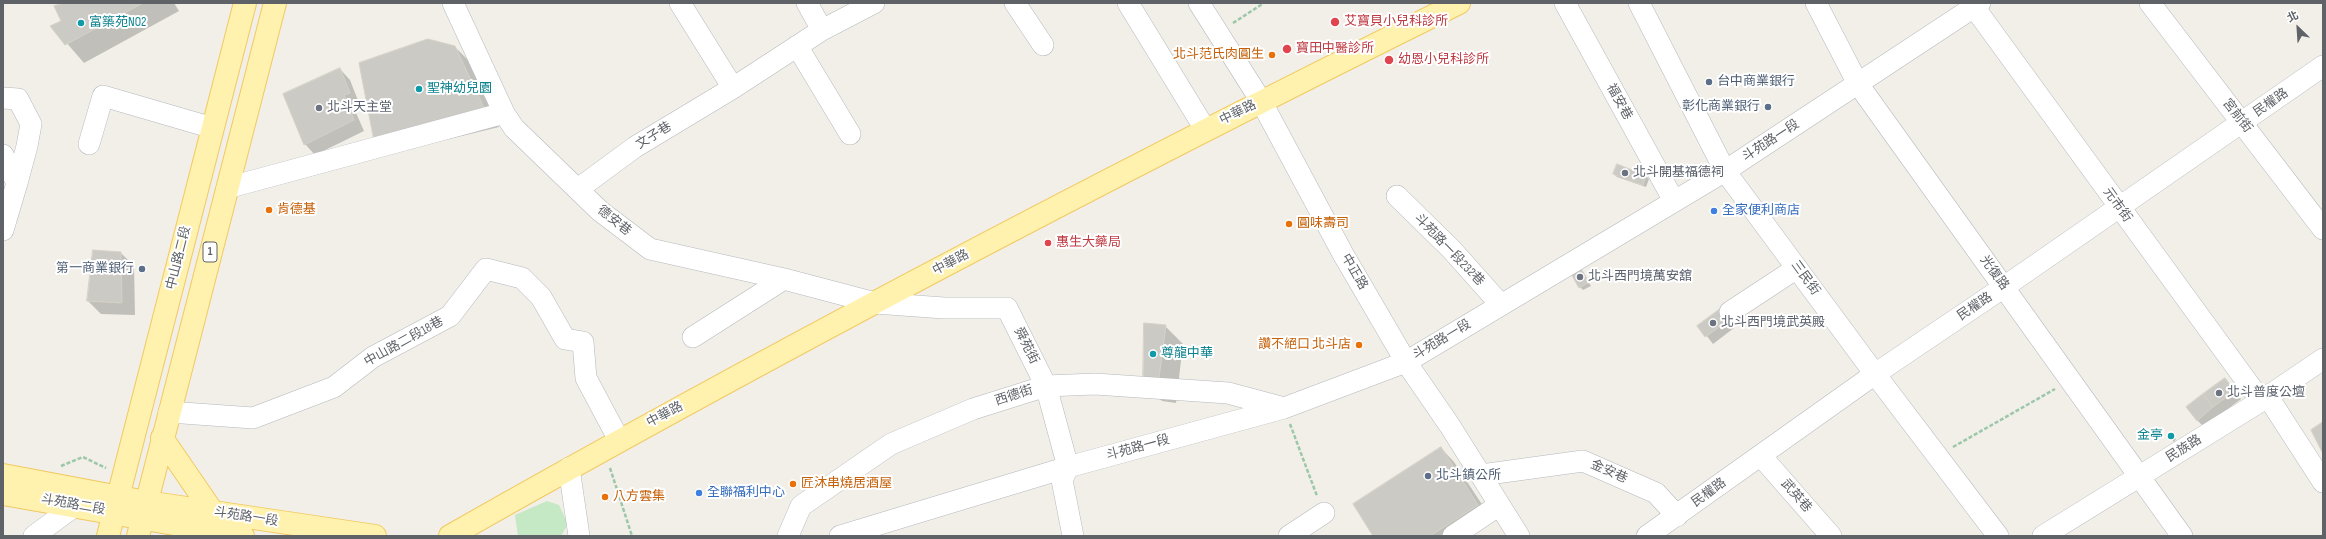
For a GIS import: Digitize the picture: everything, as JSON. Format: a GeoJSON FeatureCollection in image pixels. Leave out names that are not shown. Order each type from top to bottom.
{"type":"FeatureCollection","features":[{"type":"Feature","properties":{"kind":"main road","name":"中山路二段"},"geometry":{"type":"LineString","coordinates":[[116,504],[245,3]]}},
{"type":"Feature","properties":{"kind":"main road","name":"1"},"geometry":{"type":"LineString","coordinates":[[142,519],[275,3]]}},
{"type":"Feature","properties":{"kind":"main road","name":"中華路"},"geometry":{"type":"LineString","coordinates":[[450,536],[612,444],[875,303],[1205,129],[1459,3]]}},
{"type":"Feature","properties":{"kind":"main road"},"geometry":{"type":"LineString","coordinates":[[162,438],[212,511]]}},
{"type":"Feature","properties":{"kind":"main road","name":"斗苑路二段"},"geometry":{"type":"LineString","coordinates":[[3,475],[116,504]]}},
{"type":"Feature","properties":{"kind":"main road","name":"斗苑路二段"},"geometry":{"type":"LineString","coordinates":[[3,494],[76,505],[116,504]]}},
{"type":"Feature","properties":{"kind":"main road","name":"1"},"geometry":{"type":"LineString","coordinates":[[108,536],[116,504]]}},
{"type":"Feature","properties":{"kind":"main road","name":"斗苑路一段"},"geometry":{"type":"LineString","coordinates":[[116,504],[142,519],[189,532],[243,536]]}},
{"type":"Feature","properties":{"kind":"main road","name":"斗苑路一段"},"geometry":{"type":"LineString","coordinates":[[142,519],[212,511],[375,536]]}},
{"type":"Feature","properties":{"kind":"street","name":"德安巷"},"geometry":{"type":"LineString","coordinates":[[453,3],[504,113],[514,128],[600,211],[650,249],[784,279],[875,303]]}},
{"type":"Feature","properties":{"kind":"street"},"geometry":{"type":"LineString","coordinates":[[680,3],[733,88]]}},
{"type":"Feature","properties":{"kind":"street"},"geometry":{"type":"LineString","coordinates":[[807,3],[822,30]]}},
{"type":"Feature","properties":{"kind":"street","name":"文子巷"},"geometry":{"type":"LineString","coordinates":[[578,189],[635,147],[733,88],[822,30],[874,3]]}},
{"type":"Feature","properties":{"kind":"street"},"geometry":{"type":"LineString","coordinates":[[1014,3],[1043,45]]}},
{"type":"Feature","properties":{"kind":"street"},"geometry":{"type":"LineString","coordinates":[[1128,3],[1205,129]]}},
{"type":"Feature","properties":{"kind":"street","name":"中正路"},"geometry":{"type":"LineString","coordinates":[[1199,3],[1261,101],[1343,254],[1406,362],[1481,475],[1498,506],[1519,536]]}},
{"type":"Feature","properties":{"kind":"street","name":"福安巷"},"geometry":{"type":"LineString","coordinates":[[1565,3],[1674,201]]}},
{"type":"Feature","properties":{"kind":"street","name":"三民街"},"geometry":{"type":"LineString","coordinates":[[1639,3],[1725,171],[1875,374],[1998,536]]}},
{"type":"Feature","properties":{"kind":"street","name":"光復路"},"geometry":{"type":"LineString","coordinates":[[1816,3],[1858,84],[2182,536]]}},
{"type":"Feature","properties":{"kind":"street","name":"宮前街"},"geometry":{"type":"LineString","coordinates":[[2150,3],[2323,229]]}},
{"type":"Feature","properties":{"kind":"street","name":"斗苑路一段"},"geometry":{"type":"LineString","coordinates":[[840,536],[1068,467],[1284,408],[1406,362],[1725,171],[1977,5]]}},
{"type":"Feature","properties":{"kind":"street","name":"元市街"},"geometry":{"type":"LineString","coordinates":[[1977,5],[2119,207],[2264,399],[2323,482]]}},
{"type":"Feature","properties":{"kind":"street"},"geometry":{"type":"LineString","coordinates":[[797,46],[850,134]]}},
{"type":"Feature","properties":{"kind":"street","name":"民權路"},"geometry":{"type":"LineString","coordinates":[[1647,536],[1875,374],[2004,287],[2323,66]]}},
{"type":"Feature","properties":{"kind":"street"},"geometry":{"type":"LineString","coordinates":[[89,144],[103,96],[213,128]]}},
{"type":"Feature","properties":{"kind":"street"},"geometry":{"type":"LineString","coordinates":[[3,98],[18,98],[30,124],[27,146],[3,230]]}},
{"type":"Feature","properties":{"kind":"street"},"geometry":{"type":"LineString","coordinates":[[227,188],[504,113]]}},
{"type":"Feature","properties":{"kind":"street"},"geometry":{"type":"LineString","coordinates":[[3,155],[17,183]]}},
{"type":"Feature","properties":{"kind":"street","name":"斗苑路一段232巷"},"geometry":{"type":"LineString","coordinates":[[1397,196],[1452,250],[1501,305]]}},
{"type":"Feature","properties":{"kind":"street"},"geometry":{"type":"LineString","coordinates":[[1730,312],[1797,268]]}},
{"type":"Feature","properties":{"kind":"street","name":"中山路二段18巷"},"geometry":{"type":"LineString","coordinates":[[169,412],[253,418],[334,387],[373,357],[450,316],[486,269],[522,278],[541,297],[565,339],[583,342],[586,378],[612,444]]}},
{"type":"Feature","properties":{"kind":"street"},"geometry":{"type":"LineString","coordinates":[[693,338],[784,279]]}},
{"type":"Feature","properties":{"kind":"street","name":"舜苑街"},"geometry":{"type":"LineString","coordinates":[[875,303],[944,308],[1007,308],[1046,386],[1068,467],[1062,480],[1073,536]]}},
{"type":"Feature","properties":{"kind":"street","name":"民族路"},"geometry":{"type":"LineString","coordinates":[[2043,536],[2140,477],[2191,436],[2264,399],[2323,359]]}},
{"type":"Feature","properties":{"kind":"street","name":"西德街"},"geometry":{"type":"LineString","coordinates":[[788,536],[802,506],[891,444],[973,409],[1046,386],[1095,384],[1228,393],[1284,408]]}},
{"type":"Feature","properties":{"kind":"street","name":"武英巷"},"geometry":{"type":"LineString","coordinates":[[1761,456],[1831,536]]}},
{"type":"Feature","properties":{"kind":"street","name":"金安巷"},"geometry":{"type":"LineString","coordinates":[[1481,475],[1583,461],[1656,493],[1677,516]]}},
{"type":"Feature","properties":{"kind":"street"},"geometry":{"type":"LineString","coordinates":[[569,468],[579,536]]}},
{"type":"Feature","properties":{"kind":"street"},"geometry":{"type":"LineString","coordinates":[[34,536],[76,505]]}},
{"type":"Feature","properties":{"kind":"street"},"geometry":{"type":"LineString","coordinates":[[1453,536],[1498,506]]}},
{"type":"Feature","properties":{"kind":"street"},"geometry":{"type":"LineString","coordinates":[[1289,536],[1324,513]]}},
{"type":"Feature","properties":{"kind":"path"},"geometry":{"type":"LineString","coordinates":[[1218,32],[1264,3]]}},
{"type":"Feature","properties":{"kind":"path"},"geometry":{"type":"LineString","coordinates":[[1937,456],[2071,380]]}},
{"type":"Feature","properties":{"kind":"path"},"geometry":{"type":"LineString","coordinates":[[1284,408],[1324,513]]}},
{"type":"Feature","properties":{"kind":"path"},"geometry":{"type":"LineString","coordinates":[[612,444],[632,536]]}},
{"type":"Feature","properties":{"kind":"green space"},"geometry":{"type":"Polygon","coordinates":[[[547,501],[559,505],[568,524],[561,536],[518,536],[515,515],[547,501]]]}},
{"type":"Feature","properties":{"kind":"building","name":"富築苑NO2"},"geometry":{"type":"Polygon","coordinates":[[[65,3],[143,3],[65,45],[50,26],[61,21],[54,6],[65,3]]]}},
{"type":"Feature","properties":{"kind":"building","name":"聖神幼兒園"},"geometry":{"type":"Polygon","coordinates":[[[428,39],[455,46],[487,114],[374,141],[359,63],[428,39]]]}},
{"type":"Feature","properties":{"kind":"building","name":"北斗天主堂"},"geometry":{"type":"Polygon","coordinates":[[[340,68],[350,93],[344,95],[354,120],[304,145],[283,94],[340,68]]]}},
{"type":"Feature","properties":{"kind":"building","name":"北斗開基福德祠"},"geometry":{"type":"Polygon","coordinates":[[[1617,164],[1637,172],[1633,182],[1613,174],[1617,164]]]}},
{"type":"Feature","properties":{"kind":"building"},"geometry":{"type":"Polygon","coordinates":[[[1637,172],[1646,175],[1643,185],[1633,182],[1637,172]]]}},
{"type":"Feature","properties":{"kind":"building"},"geometry":{"type":"Polygon","coordinates":[[[93,250],[121,252],[122,303],[87,301],[93,250]]]}},
{"type":"Feature","properties":{"kind":"building","name":"北斗西門境萬安舘"},"geometry":{"type":"Polygon","coordinates":[[[1580,267],[1589,282],[1579,288],[1570,272],[1580,267]]]}},
{"type":"Feature","properties":{"kind":"building","name":"北斗西門境武英殿"},"geometry":{"type":"Polygon","coordinates":[[[1720,309],[1728,321],[1705,337],[1697,326],[1720,309]]]}},
{"type":"Feature","properties":{"kind":"building","name":"尊龍中華"},"geometry":{"type":"Polygon","coordinates":[[[1144,323],[1166,325],[1158,385],[1143,384],[1144,323]]]}},
{"type":"Feature","properties":{"kind":"building","name":"北斗普度公壇"},"geometry":{"type":"Polygon","coordinates":[[[2225,378],[2235,391],[2213,407],[2203,394],[2225,378]]]}},
{"type":"Feature","properties":{"kind":"building"},"geometry":{"type":"Polygon","coordinates":[[[2203,394],[2213,407],[2197,421],[2186,407],[2203,394]]]}},
{"type":"Feature","properties":{"kind":"building"},"geometry":{"type":"Polygon","coordinates":[[[2323,422],[2323,454],[2311,430],[2323,422]]]}},
{"type":"Feature","properties":{"kind":"building","name":"金亭"},"geometry":{"type":"Polygon","coordinates":[[[2171,433],[2174,436],[2171,439],[2168,436],[2171,433]]]}},
{"type":"Feature","properties":{"kind":"building","name":"北斗鎮公所"},"geometry":{"type":"Polygon","coordinates":[[[1441,447],[1478,505],[1430,536],[1373,536],[1353,504],[1441,447]]]}},
{"type":"Feature","properties":{"kind":"place","name":"艾寶貝小兒科診所"},"geometry":{"type":"Point","coordinates":[1335,22]}},
{"type":"Feature","properties":{"kind":"place","name":"富築苑NO2"},"geometry":{"type":"Point","coordinates":[81,23]}},
{"type":"Feature","properties":{"kind":"place","name":"寶田中醫診所"},"geometry":{"type":"Point","coordinates":[1287,49]}},
{"type":"Feature","properties":{"kind":"place","name":"北斗范氏肉圓生"},"geometry":{"type":"Point","coordinates":[1272,55]}},
{"type":"Feature","properties":{"kind":"place","name":"幼恩小兒科診所"},"geometry":{"type":"Point","coordinates":[1389,60]}},
{"type":"Feature","properties":{"kind":"place","name":"台中商業銀行"},"geometry":{"type":"Point","coordinates":[1709,82]}},
{"type":"Feature","properties":{"kind":"place","name":"聖神幼兒園"},"geometry":{"type":"Point","coordinates":[419,89]}},
{"type":"Feature","properties":{"kind":"place","name":"彰化商業銀行"},"geometry":{"type":"Point","coordinates":[1768,107]}},
{"type":"Feature","properties":{"kind":"place","name":"北斗天主堂"},"geometry":{"type":"Point","coordinates":[319,108]}},
{"type":"Feature","properties":{"kind":"place","name":"北斗開基福德祠"},"geometry":{"type":"Point","coordinates":[1625,173]}},
{"type":"Feature","properties":{"kind":"place","name":"肯德基"},"geometry":{"type":"Point","coordinates":[269,210]}},
{"type":"Feature","properties":{"kind":"place","name":"全家便利商店"},"geometry":{"type":"Point","coordinates":[1714,211]}},
{"type":"Feature","properties":{"kind":"place","name":"圓味壽司"},"geometry":{"type":"Point","coordinates":[1289,224]}},
{"type":"Feature","properties":{"kind":"place","name":"惠生大藥局"},"geometry":{"type":"Point","coordinates":[1048,243]}},
{"type":"Feature","properties":{"kind":"place","name":"第一商業銀行"},"geometry":{"type":"Point","coordinates":[142,269]}},
{"type":"Feature","properties":{"kind":"place","name":"北斗西門境萬安舘"},"geometry":{"type":"Point","coordinates":[1580,277]}},
{"type":"Feature","properties":{"kind":"place","name":"北斗西門境武英殿"},"geometry":{"type":"Point","coordinates":[1713,323]}},
{"type":"Feature","properties":{"kind":"place","name":"讚不絕口 北斗店"},"geometry":{"type":"Point","coordinates":[1359,345]}},
{"type":"Feature","properties":{"kind":"place","name":"尊龍中華"},"geometry":{"type":"Point","coordinates":[1153,354]}},
{"type":"Feature","properties":{"kind":"place","name":"北斗普度公壇"},"geometry":{"type":"Point","coordinates":[2219,393]}},
{"type":"Feature","properties":{"kind":"place","name":"金亭"},"geometry":{"type":"Point","coordinates":[2171,436]}},
{"type":"Feature","properties":{"kind":"place","name":"北斗鎮公所"},"geometry":{"type":"Point","coordinates":[1428,476]}},
{"type":"Feature","properties":{"kind":"place","name":"匠沐串燒居酒屋"},"geometry":{"type":"Point","coordinates":[793,484]}},
{"type":"Feature","properties":{"kind":"place","name":"全聯福利中心"},"geometry":{"type":"Point","coordinates":[699,493]}},
{"type":"Feature","properties":{"kind":"place","name":"八方雲集"},"geometry":{"type":"Point","coordinates":[605,497]}}]}
